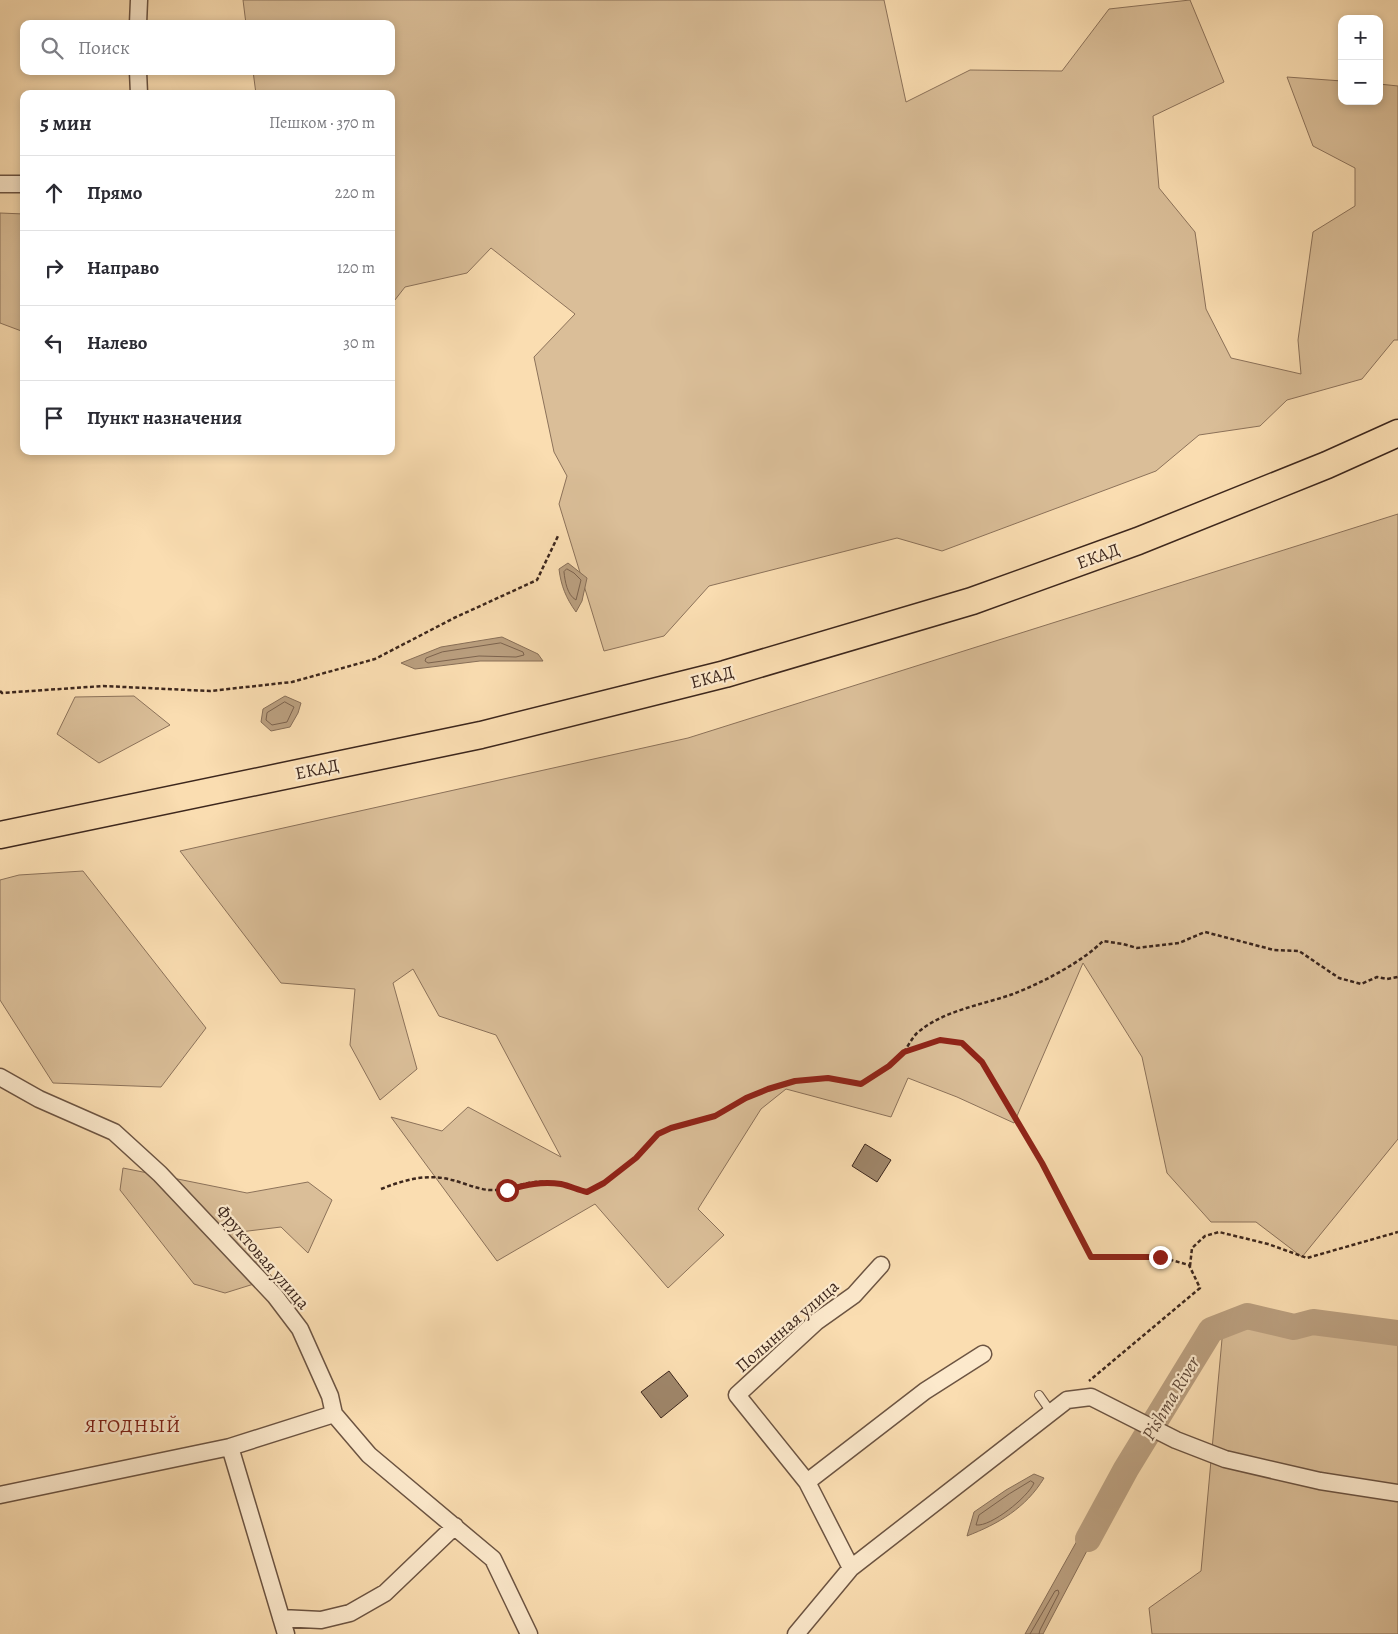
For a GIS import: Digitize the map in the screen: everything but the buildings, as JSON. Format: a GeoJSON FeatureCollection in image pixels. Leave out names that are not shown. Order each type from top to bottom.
{"type":"FeatureCollection","features":[{"type":"Feature","properties":{"kind":"highway","name":"ЕКАД"},"geometry":{"type":"LineString","coordinates":[[0,836],[481,735],[725,674],[972,601],[1138,541],[1327,465],[1398,433]]}},
{"type":"Feature","properties":{"kind":"street"},"geometry":{"type":"LineString","coordinates":[[138,20],[139,0]]}},
{"type":"Feature","properties":{"kind":"street"},"geometry":{"type":"LineString","coordinates":[[138,75],[139,90]]}},
{"type":"Feature","properties":{"kind":"street"},"geometry":{"type":"LineString","coordinates":[[0,184],[20,184]]}},
{"type":"Feature","properties":{"kind":"street","name":"Фруктовая улица"},"geometry":{"type":"LineString","coordinates":[[0,1077],[40,1099],[114,1132],[160,1174],[275,1296],[300,1329],[330,1396],[334,1414],[369,1455],[494,1560],[530,1634]]}},
{"type":"Feature","properties":{"kind":"street","name":"Полынная улица"},"geometry":{"type":"LineString","coordinates":[[851,1568],[807,1482],[737,1395],[816,1322],[854,1295],[881,1265]]}},
{"type":"Feature","properties":{"kind":"street"},"geometry":{"type":"LineString","coordinates":[[807,1482],[925,1391],[983,1354]]}},
{"type":"Feature","properties":{"kind":"street"},"geometry":{"type":"LineString","coordinates":[[796,1634],[851,1568],[1067,1400],[1091,1397],[1176,1440],[1225,1459],[1320,1481],[1398,1493]]}},
{"type":"Feature","properties":{"kind":"street"},"geometry":{"type":"LineString","coordinates":[[0,1496],[230,1447],[334,1414]]}},
{"type":"Feature","properties":{"kind":"street"},"geometry":{"type":"LineString","coordinates":[[230,1447],[286,1634]]}},
{"type":"Feature","properties":{"kind":"street"},"geometry":{"type":"LineString","coordinates":[[281,1618],[321,1620],[350,1613],[386,1593],[455,1526]]}},
{"type":"Feature","properties":{"kind":"lane"},"geometry":{"type":"LineString","coordinates":[[1039,1395],[1051,1412]]}},
{"type":"Feature","properties":{"kind":"path"},"geometry":{"type":"LineString","coordinates":[[0,691],[2,693],[103,686],[210,691],[292,682],[375,659],[454,618],[537,580],[558,536]]}},
{"type":"Feature","properties":{"kind":"path"},"geometry":{"type":"LineString","coordinates":[[381,1189],[401,1181],[435,1176],[487,1190],[507,1190],[536,1182],[563,1184],[573,1189],[587,1192],[604,1183],[636,1158],[658,1134],[671,1128],[715,1116],[746,1098],[768,1089],[795,1081],[828,1078],[861,1084],[889,1066],[904,1052],[917,1034],[942,1018],[1015,993],[1068,968],[1091,953],[1103,941],[1137,948],[1179,943],[1205,932],[1274,950],[1299,952],[1339,978],[1361,984],[1377,977],[1387,979],[1398,977]]}},
{"type":"Feature","properties":{"kind":"path"},"geometry":{"type":"LineString","coordinates":[[904,1052],[940,1040],[962,1043],[982,1062],[1042,1163],[1091,1257],[1160,1257],[1188,1265],[1190,1268]]}},
{"type":"Feature","properties":{"kind":"path"},"geometry":{"type":"LineString","coordinates":[[1089,1381],[1200,1288],[1189,1262],[1192,1248],[1205,1236],[1219,1232],[1268,1244],[1306,1258],[1398,1232]]}},
{"type":"Feature","properties":{"kind":"shaded area"},"geometry":{"type":"Polygon","coordinates":[[[243,0],[884,0],[906,102],[970,70],[1062,71],[1109,9],[1190,0],[1224,82],[1153,116],[1159,188],[1195,232],[1206,309],[1231,358],[1301,374],[1298,340],[1313,232],[1355,206],[1355,168],[1313,146],[1287,77],[1338,81],[1338,105],[1383,105],[1383,84],[1398,86],[1398,340],[1394,340],[1362,379],[1287,400],[1260,426],[1199,435],[1156,471],[942,551],[897,538],[709,586],[664,636],[604,651],[559,504],[567,476],[554,452],[534,357],[575,314],[491,248],[467,273],[405,287],[395,300],[395,90],[255,90],[254,75],[395,75],[395,20],[246,20],[243,0]]]}},
{"type":"Feature","properties":{"kind":"shaded area"},"geometry":{"type":"Polygon","coordinates":[[[0,213],[20,214],[20,330],[0,323],[0,213]]]}},
{"type":"Feature","properties":{"kind":"shaded area"},"geometry":{"type":"Polygon","coordinates":[[[1398,514],[1398,1139],[1302,1257],[1256,1222],[1211,1222],[1167,1173],[1142,1057],[1083,963],[1014,1123],[957,1097],[908,1078],[891,1117],[786,1089],[761,1109],[698,1209],[724,1235],[668,1288],[595,1204],[497,1261],[391,1117],[442,1131],[468,1107],[561,1157],[496,1035],[439,1016],[413,969],[393,983],[417,1069],[380,1100],[350,1045],[355,989],[281,983],[180,851],[688,738],[1398,514]]]}},
{"type":"Feature","properties":{"kind":"shaded area"},"geometry":{"type":"Polygon","coordinates":[[[134,696],[170,725],[99,763],[57,734],[75,697],[134,696]]]}},
{"type":"Feature","properties":{"kind":"shaded area"},"geometry":{"type":"Polygon","coordinates":[[[83,871],[206,1028],[161,1087],[53,1083],[0,1000],[0,880],[19,875],[83,871]]]}},
{"type":"Feature","properties":{"kind":"shaded area"},"geometry":{"type":"Polygon","coordinates":[[[123,1168],[247,1193],[308,1182],[332,1200],[308,1253],[281,1227],[240,1232],[273,1278],[225,1293],[194,1284],[120,1190],[123,1168]]]}},
{"type":"Feature","properties":{"kind":"shaded area"},"geometry":{"type":"Polygon","coordinates":[[[1223,1328],[1367,1332],[1398,1335],[1398,1634],[1152,1634],[1149,1608],[1201,1571],[1223,1328]]]}},
{"type":"Feature","properties":{"kind":"water"},"geometry":{"type":"Polygon","coordinates":[[[568,563],[587,578],[582,601],[576,612],[564,592],[559,569],[568,563]]]}},
{"type":"Feature","properties":{"kind":"water"},"geometry":{"type":"Polygon","coordinates":[[[502,637],[538,654],[543,661],[480,661],[415,669],[401,663],[441,647],[502,637]]]}},
{"type":"Feature","properties":{"kind":"water"},"geometry":{"type":"Polygon","coordinates":[[[285,696],[301,703],[298,713],[290,727],[271,731],[261,722],[263,709],[285,696]]]}},
{"type":"Feature","properties":{"kind":"water"},"geometry":{"type":"Polygon","coordinates":[[[1034,1474],[1044,1478],[1029,1498],[1010,1514],[990,1526],[967,1536],[974,1512],[1034,1474]]]}},
{"type":"Feature","properties":{"kind":"water"},"geometry":{"type":"Polygon","coordinates":[[[1097,1505],[1109,1509],[1043,1634],[1025,1634],[1097,1505]]]}},
{"type":"Feature","properties":{"kind":"waterway","name":"Pishma River"},"geometry":{"type":"LineString","coordinates":[[1088,1539],[1126,1469],[1211,1330],[1247,1316],[1294,1327],[1313,1322],[1398,1333]]}},
{"type":"Feature","properties":{"kind":"district","name":"ЯГОДНЫЙ"},"geometry":{"type":"Point","coordinates":[133,1425]}},
{"type":"Feature","properties":{"kind":"route"},"geometry":{"type":"LineString","coordinates":[[507,1190],[536,1182],[563,1184],[573,1189],[587,1192],[604,1183],[636,1158],[658,1134],[671,1128],[715,1116],[746,1098],[795,1081],[828,1078],[861,1084],[889,1066],[904,1052],[940,1040],[962,1043],[982,1062],[1042,1163],[1091,1257],[1160,1257]]}}]}
